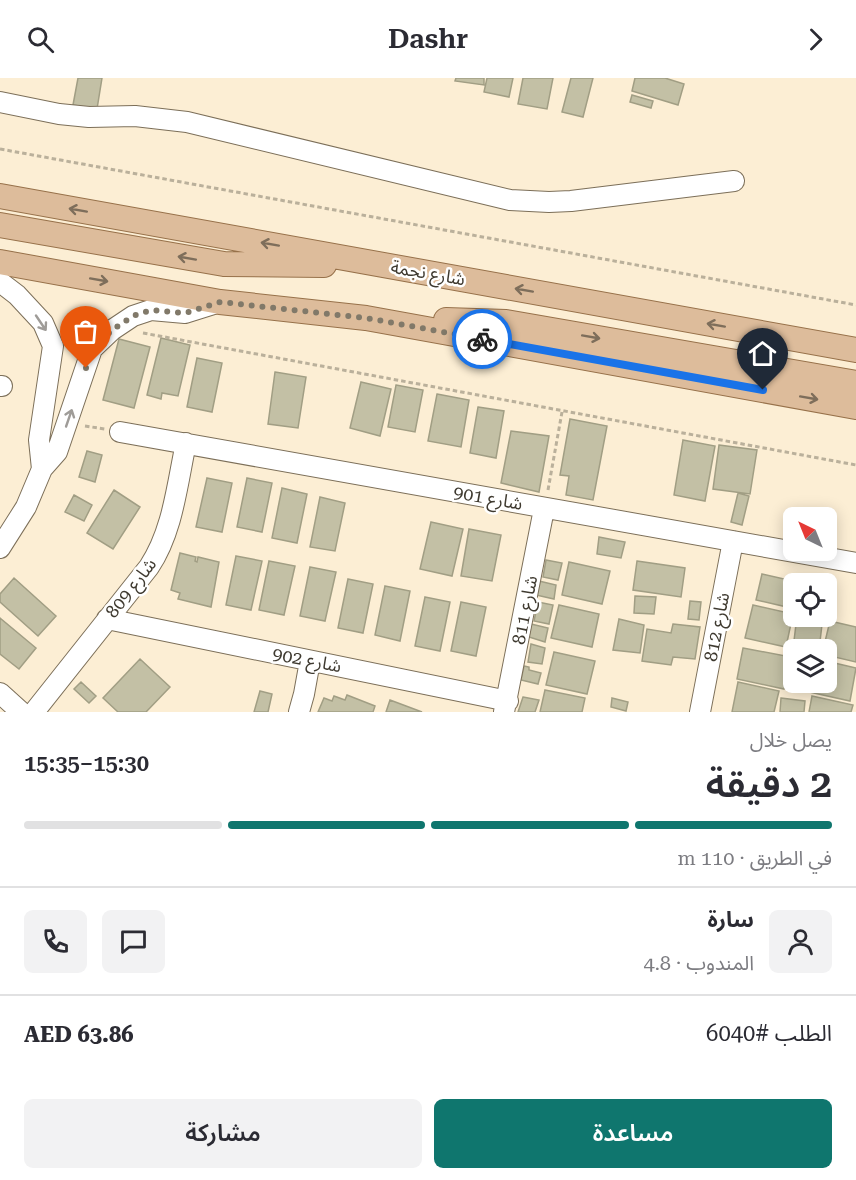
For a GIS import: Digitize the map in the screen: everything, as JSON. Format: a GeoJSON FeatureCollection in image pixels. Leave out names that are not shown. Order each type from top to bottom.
{"type":"FeatureCollection","features":[{"type":"Feature","properties":{"kind":"main road","name":"شارع نجمة"},"geometry":{"type":"LineString","coordinates":[[0,196],[856,350]]}},
{"type":"Feature","properties":{"kind":"main road"},"geometry":{"type":"LineString","coordinates":[[0,225],[225,264],[392,266]]}},
{"type":"Feature","properties":{"kind":"main road"},"geometry":{"type":"LineString","coordinates":[[0,262],[220,302],[366,318],[856,407]]}},
{"type":"Feature","properties":{"kind":"main road"},"geometry":{"type":"LineString","coordinates":[[366,318],[506,322],[856,383]]}},
{"type":"Feature","properties":{"kind":"street"},"geometry":{"type":"LineString","coordinates":[[0,102],[30,109],[89,117],[135,116],[188,122],[510,200],[572,201],[734,181]]}},
{"type":"Feature","properties":{"kind":"street"},"geometry":{"type":"LineString","coordinates":[[0,282],[43,323],[53,346],[39,440],[42,470]]}},
{"type":"Feature","properties":{"kind":"street"},"geometry":{"type":"LineString","coordinates":[[0,548],[26,507],[42,470],[57,452],[92,349],[112,330],[133,316],[151,310],[185,313],[220,302]]}},
{"type":"Feature","properties":{"kind":"street","name":"شارع 901"},"geometry":{"type":"LineString","coordinates":[[120,432],[856,563]]}},
{"type":"Feature","properties":{"kind":"street","name":"شارع 809"},"geometry":{"type":"LineString","coordinates":[[34,712],[159,553],[165,537],[186,443]]}},
{"type":"Feature","properties":{"kind":"street","name":"شارع 811"},"geometry":{"type":"LineString","coordinates":[[506,706],[544,508]]}},
{"type":"Feature","properties":{"kind":"street","name":"شارع 812"},"geometry":{"type":"LineString","coordinates":[[700,712],[733,541]]}},
{"type":"Feature","properties":{"kind":"street","name":"شارع 902"},"geometry":{"type":"LineString","coordinates":[[107,619],[310,661],[506,706]]}},
{"type":"Feature","properties":{"kind":"street"},"geometry":{"type":"LineString","coordinates":[[299,712],[310,661]]}},
{"type":"Feature","properties":{"kind":"street"},"geometry":{"type":"LineString","coordinates":[[0,693],[21,712]]}},
{"type":"Feature","properties":{"kind":"path"},"geometry":{"type":"LineString","coordinates":[[0,149],[856,305]]}},
{"type":"Feature","properties":{"kind":"path"},"geometry":{"type":"LineString","coordinates":[[112,330],[136,331],[856,465]]}},
{"type":"Feature","properties":{"kind":"path"},"geometry":{"type":"LineString","coordinates":[[544,508],[562,412]]}},
{"type":"Feature","properties":{"kind":"path"},"geometry":{"type":"LineString","coordinates":[[68,423],[120,432]]}},
{"type":"Feature","properties":{"kind":"building"},"geometry":{"type":"Polygon","coordinates":[[[78,78],[102,78],[97,109],[73,105],[78,78]]]}},
{"type":"Feature","properties":{"kind":"building"},"geometry":{"type":"Polygon","coordinates":[[[456,78],[484,78],[484,85],[455,81],[456,78]]]}},
{"type":"Feature","properties":{"kind":"building"},"geometry":{"type":"Polygon","coordinates":[[[487,78],[513,78],[509,97],[484,92],[487,78]]]}},
{"type":"Feature","properties":{"kind":"building"},"geometry":{"type":"Polygon","coordinates":[[[523,78],[553,78],[547,109],[518,104],[523,78]]]}},
{"type":"Feature","properties":{"kind":"building"},"geometry":{"type":"Polygon","coordinates":[[[571,78],[593,78],[583,117],[562,112],[571,78]]]}},
{"type":"Feature","properties":{"kind":"building"},"geometry":{"type":"Polygon","coordinates":[[[635,78],[665,78],[684,84],[678,105],[632,91],[635,78]]]}},
{"type":"Feature","properties":{"kind":"building"},"geometry":{"type":"Polygon","coordinates":[[[632,95],[653,101],[651,108],[630,102],[632,95]]]}},
{"type":"Feature","properties":{"kind":"building"},"geometry":{"type":"Polygon","coordinates":[[[161,338],[190,345],[178,396],[162,393],[161,399],[147,395],[161,338]]]}},
{"type":"Feature","properties":{"kind":"building"},"geometry":{"type":"Polygon","coordinates":[[[119,339],[150,347],[134,408],[103,400],[119,339]]]}},
{"type":"Feature","properties":{"kind":"building"},"geometry":{"type":"Polygon","coordinates":[[[197,358],[222,363],[212,412],[187,407],[197,358]]]}},
{"type":"Feature","properties":{"kind":"building"},"geometry":{"type":"Polygon","coordinates":[[[275,372],[306,377],[298,428],[268,424],[275,372]]]}},
{"type":"Feature","properties":{"kind":"building"},"geometry":{"type":"Polygon","coordinates":[[[361,382],[391,389],[380,436],[350,428],[361,382]]]}},
{"type":"Feature","properties":{"kind":"building"},"geometry":{"type":"Polygon","coordinates":[[[396,385],[423,390],[415,432],[388,427],[396,385]]]}},
{"type":"Feature","properties":{"kind":"building"},"geometry":{"type":"Polygon","coordinates":[[[437,394],[469,400],[461,447],[428,441],[437,394]]]}},
{"type":"Feature","properties":{"kind":"building"},"geometry":{"type":"Polygon","coordinates":[[[478,407],[504,411],[496,458],[470,453],[478,407]]]}},
{"type":"Feature","properties":{"kind":"building"},"geometry":{"type":"Polygon","coordinates":[[[570,419],[607,426],[593,500],[566,495],[569,476],[560,475],[570,419]]]}},
{"type":"Feature","properties":{"kind":"building"},"geometry":{"type":"Polygon","coordinates":[[[511,431],[549,436],[539,492],[501,483],[511,431]]]}},
{"type":"Feature","properties":{"kind":"building"},"geometry":{"type":"Polygon","coordinates":[[[683,440],[715,446],[705,501],[674,495],[683,440]]]}},
{"type":"Feature","properties":{"kind":"building"},"geometry":{"type":"Polygon","coordinates":[[[719,445],[757,450],[750,494],[713,489],[719,445]]]}},
{"type":"Feature","properties":{"kind":"building"},"geometry":{"type":"Polygon","coordinates":[[[87,451],[102,455],[95,482],[79,477],[87,451]]]}},
{"type":"Feature","properties":{"kind":"building"},"geometry":{"type":"Polygon","coordinates":[[[207,478],[232,483],[222,532],[196,527],[207,478]]]}},
{"type":"Feature","properties":{"kind":"building"},"geometry":{"type":"Polygon","coordinates":[[[247,478],[272,483],[262,532],[237,527],[247,478]]]}},
{"type":"Feature","properties":{"kind":"building"},"geometry":{"type":"Polygon","coordinates":[[[282,488],[307,494],[297,543],[272,538],[282,488]]]}},
{"type":"Feature","properties":{"kind":"building"},"geometry":{"type":"Polygon","coordinates":[[[114,490],[140,507],[113,549],[87,533],[114,490]]]}},
{"type":"Feature","properties":{"kind":"building"},"geometry":{"type":"Polygon","coordinates":[[[738,493],[749,496],[742,525],[731,522],[738,493]]]}},
{"type":"Feature","properties":{"kind":"building"},"geometry":{"type":"Polygon","coordinates":[[[74,495],[92,505],[84,521],[65,512],[74,495]]]}},
{"type":"Feature","properties":{"kind":"building"},"geometry":{"type":"Polygon","coordinates":[[[320,497],[345,503],[335,551],[310,547],[320,497]]]}},
{"type":"Feature","properties":{"kind":"building"},"geometry":{"type":"Polygon","coordinates":[[[431,522],[463,529],[452,576],[420,569],[431,522]]]}},
{"type":"Feature","properties":{"kind":"building"},"geometry":{"type":"Polygon","coordinates":[[[469,529],[501,535],[492,581],[461,576],[469,529]]]}},
{"type":"Feature","properties":{"kind":"building"},"geometry":{"type":"Polygon","coordinates":[[[599,537],[625,542],[621,558],[597,554],[599,537]]]}},
{"type":"Feature","properties":{"kind":"building"},"geometry":{"type":"Polygon","coordinates":[[[180,553],[196,557],[197,562],[198,557],[219,562],[211,607],[178,599],[180,593],[171,590],[180,553]]]}},
{"type":"Feature","properties":{"kind":"building"},"geometry":{"type":"Polygon","coordinates":[[[236,556],[262,561],[251,610],[226,605],[236,556]]]}},
{"type":"Feature","properties":{"kind":"building"},"geometry":{"type":"Polygon","coordinates":[[[546,560],[562,563],[558,580],[543,577],[546,560]]]}},
{"type":"Feature","properties":{"kind":"building"},"geometry":{"type":"Polygon","coordinates":[[[269,561],[295,566],[284,615],[259,610],[269,561]]]}},
{"type":"Feature","properties":{"kind":"building"},"geometry":{"type":"Polygon","coordinates":[[[637,561],[685,568],[681,597],[633,590],[637,561]]]}},
{"type":"Feature","properties":{"kind":"building"},"geometry":{"type":"Polygon","coordinates":[[[569,562],[610,571],[602,604],[562,595],[569,562]]]}},
{"type":"Feature","properties":{"kind":"building"},"geometry":{"type":"Polygon","coordinates":[[[310,567],[336,572],[325,621],[300,616],[310,567]]]}},
{"type":"Feature","properties":{"kind":"building"},"geometry":{"type":"Polygon","coordinates":[[[762,574],[783,579],[783,606],[756,600],[762,574]]]}},
{"type":"Feature","properties":{"kind":"building"},"geometry":{"type":"Polygon","coordinates":[[[14,578],[56,616],[38,636],[0,602],[0,594],[14,578]]]}},
{"type":"Feature","properties":{"kind":"building"},"geometry":{"type":"Polygon","coordinates":[[[348,579],[373,584],[363,633],[338,628],[348,579]]]}},
{"type":"Feature","properties":{"kind":"building"},"geometry":{"type":"Polygon","coordinates":[[[539,581],[556,585],[554,599],[536,595],[539,581]]]}},
{"type":"Feature","properties":{"kind":"building"},"geometry":{"type":"Polygon","coordinates":[[[385,586],[410,591],[400,641],[375,635],[385,586]]]}},
{"type":"Feature","properties":{"kind":"building"},"geometry":{"type":"Polygon","coordinates":[[[635,596],[656,597],[654,614],[634,613],[635,596]]]}},
{"type":"Feature","properties":{"kind":"building"},"geometry":{"type":"Polygon","coordinates":[[[425,597],[450,602],[440,651],[415,646],[425,597]]]}},
{"type":"Feature","properties":{"kind":"building"},"geometry":{"type":"Polygon","coordinates":[[[690,601],[701,602],[699,620],[688,619],[690,601]]]}},
{"type":"Feature","properties":{"kind":"building"},"geometry":{"type":"Polygon","coordinates":[[[461,602],[486,607],[476,656],[451,651],[461,602]]]}},
{"type":"Feature","properties":{"kind":"building"},"geometry":{"type":"Polygon","coordinates":[[[538,602],[553,605],[549,624],[534,621],[538,602]]]}},
{"type":"Feature","properties":{"kind":"building"},"geometry":{"type":"Polygon","coordinates":[[[559,605],[599,614],[592,647],[551,638],[559,605]]]}},
{"type":"Feature","properties":{"kind":"building"},"geometry":{"type":"Polygon","coordinates":[[[753,605],[783,612],[783,627],[790,627],[788,639],[783,639],[783,646],[745,638],[753,605]]]}},
{"type":"Feature","properties":{"kind":"building"},"geometry":{"type":"Polygon","coordinates":[[[0,618],[36,648],[19,669],[0,654],[0,618]]]}},
{"type":"Feature","properties":{"kind":"building"},"geometry":{"type":"Polygon","coordinates":[[[619,619],[644,625],[640,653],[613,650],[619,619]]]}},
{"type":"Feature","properties":{"kind":"building"},"geometry":{"type":"Polygon","coordinates":[[[837,623],[856,627],[856,662],[837,658],[837,639],[826,639],[829,627],[837,627],[837,623]]]}},
{"type":"Feature","properties":{"kind":"building"},"geometry":{"type":"Polygon","coordinates":[[[531,624],[548,628],[545,642],[529,637],[531,624]]]}},
{"type":"Feature","properties":{"kind":"building"},"geometry":{"type":"Polygon","coordinates":[[[673,624],[700,627],[695,659],[673,657],[671,665],[642,661],[647,629],[671,633],[673,624]]]}},
{"type":"Feature","properties":{"kind":"building"},"geometry":{"type":"Polygon","coordinates":[[[796,627],[822,627],[820,639],[794,639],[796,627]]]}},
{"type":"Feature","properties":{"kind":"building"},"geometry":{"type":"Polygon","coordinates":[[[531,644],[545,648],[542,664],[528,662],[531,644]]]}},
{"type":"Feature","properties":{"kind":"building"},"geometry":{"type":"Polygon","coordinates":[[[743,648],[783,656],[783,689],[737,679],[743,648]]]}},
{"type":"Feature","properties":{"kind":"building"},"geometry":{"type":"Polygon","coordinates":[[[554,652],[595,661],[587,694],[546,685],[554,652]]]}},
{"type":"Feature","properties":{"kind":"building"},"geometry":{"type":"Polygon","coordinates":[[[140,659],[170,687],[146,712],[118,712],[103,698],[140,659]]]}},
{"type":"Feature","properties":{"kind":"building"},"geometry":{"type":"Polygon","coordinates":[[[837,664],[856,668],[850,701],[814,693],[837,693],[837,664]]]}},
{"type":"Feature","properties":{"kind":"building"},"geometry":{"type":"Polygon","coordinates":[[[524,666],[541,673],[538,684],[521,680],[524,666]]]}},
{"type":"Feature","properties":{"kind":"building"},"geometry":{"type":"Polygon","coordinates":[[[81,682],[96,696],[89,703],[74,689],[81,682]]]}},
{"type":"Feature","properties":{"kind":"building"},"geometry":{"type":"Polygon","coordinates":[[[738,682],[779,691],[774,712],[732,712],[738,682]]]}},
{"type":"Feature","properties":{"kind":"building"},"geometry":{"type":"Polygon","coordinates":[[[545,690],[585,698],[582,712],[540,712],[545,690]]]}},
{"type":"Feature","properties":{"kind":"building"},"geometry":{"type":"Polygon","coordinates":[[[260,691],[272,694],[268,712],[254,712],[260,691]]]}},
{"type":"Feature","properties":{"kind":"building"},"geometry":{"type":"Polygon","coordinates":[[[347,695],[375,706],[373,712],[318,712],[324,698],[332,701],[334,696],[345,700],[347,695]]]}},
{"type":"Feature","properties":{"kind":"building"},"geometry":{"type":"Polygon","coordinates":[[[812,696],[853,705],[851,712],[809,712],[812,696]]]}},
{"type":"Feature","properties":{"kind":"building"},"geometry":{"type":"Polygon","coordinates":[[[523,697],[539,700],[535,712],[518,712],[523,697]]]}},
{"type":"Feature","properties":{"kind":"building"},"geometry":{"type":"Polygon","coordinates":[[[612,698],[628,702],[626,711],[611,707],[612,698]]]}},
{"type":"Feature","properties":{"kind":"building"},"geometry":{"type":"Polygon","coordinates":[[[781,698],[805,701],[804,712],[780,712],[781,698]]]}},
{"type":"Feature","properties":{"kind":"building"},"geometry":{"type":"Polygon","coordinates":[[[390,700],[422,712],[386,712],[390,700]]]}},
{"type":"Feature","properties":{"kind":"way so far"},"geometry":{"type":"LineString","coordinates":[[86,368],[92,349],[112,330],[133,316],[151,310],[185,313],[220,302],[366,318],[482,339]]}},
{"type":"Feature","properties":{"kind":"route"},"geometry":{"type":"LineString","coordinates":[[482,339],[763,390]]}}]}
